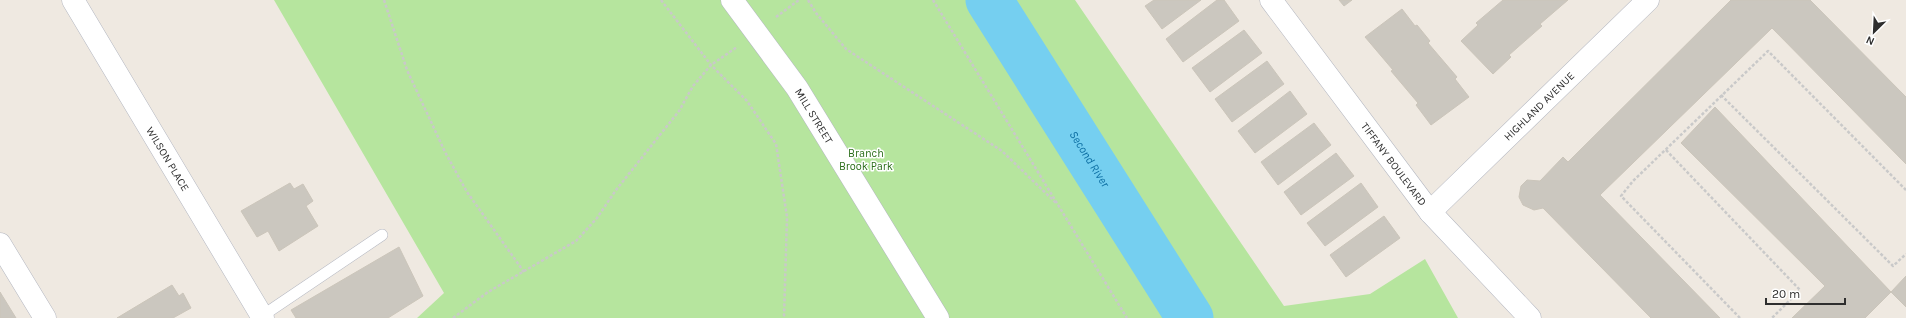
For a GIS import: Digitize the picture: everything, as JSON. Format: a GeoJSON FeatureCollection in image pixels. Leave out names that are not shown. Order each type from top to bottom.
{"type":"FeatureCollection","features":[{"type":"Feature","properties":{"kind":"street","name":"WILSON PLACE"},"geometry":{"type":"LineString","coordinates":[[73,0],[263,317]]}},
{"type":"Feature","properties":{"kind":"street","name":"MILL STREET"},"geometry":{"type":"LineString","coordinates":[[732,0],[797,88],[938,318]]}},
{"type":"Feature","properties":{"kind":"street","name":"TIFFANY BOULEVARD"},"geometry":{"type":"LineString","coordinates":[[1271,0],[1430,212],[1530,318]]}},
{"type":"Feature","properties":{"kind":"street","name":"HIGHLAND AVENUE"},"geometry":{"type":"LineString","coordinates":[[1430,212],[1648,0]]}},
{"type":"Feature","properties":{"kind":"street"},"geometry":{"type":"LineString","coordinates":[[0,244],[45,318]]}},
{"type":"Feature","properties":{"kind":"lane"},"geometry":{"type":"LineString","coordinates":[[263,317],[382,235]]}},
{"type":"Feature","properties":{"kind":"path"},"geometry":{"type":"LineString","coordinates":[[384,0],[407,70],[445,152],[468,192],[524,272]]}},
{"type":"Feature","properties":{"kind":"path"},"geometry":{"type":"LineString","coordinates":[[661,0],[711,65],[747,101],[776,144],[787,217],[784,318]]}},
{"type":"Feature","properties":{"kind":"path"},"geometry":{"type":"LineString","coordinates":[[453,318],[488,292],[576,241],[597,218],[616,190],[679,111],[693,86],[711,65],[799,0]]}},
{"type":"Feature","properties":{"kind":"path"},"geometry":{"type":"LineString","coordinates":[[808,0],[816,13],[846,49],[1002,151],[1059,206]]}},
{"type":"Feature","properties":{"kind":"path"},"geometry":{"type":"LineString","coordinates":[[933,0],[1127,318]]}},
{"type":"Feature","properties":{"kind":"path"},"geometry":{"type":"LineString","coordinates":[[1740,318],[1621,196],[1633,181],[1768,51],[1906,190]]}},
{"type":"Feature","properties":{"kind":"path"},"geometry":{"type":"LineString","coordinates":[[1722,95],[1893,266],[1906,254]]}},
{"type":"Feature","properties":{"kind":"path"},"geometry":{"type":"LineString","coordinates":[[1666,149],[1800,290],[1772,318]]}},
{"type":"Feature","properties":{"kind":"green space","name":"Branch Brook Park"},"geometry":{"type":"Polygon","coordinates":[[[274,0],[1075,0],[1284,306],[1370,294],[1425,259],[1458,318],[417,318],[444,293],[274,0]]]}},
{"type":"Feature","properties":{"kind":"building"},"geometry":{"type":"Polygon","coordinates":[[[1154,0],[1201,0],[1162,29],[1145,6],[1154,0]]]}},
{"type":"Feature","properties":{"kind":"building"},"geometry":{"type":"Polygon","coordinates":[[[1217,0],[1224,0],[1239,21],[1183,62],[1166,39],[1217,0]]]}},
{"type":"Feature","properties":{"kind":"building"},"geometry":{"type":"Polygon","coordinates":[[[1339,0],[1352,0],[1344,6],[1339,0]]]}},
{"type":"Feature","properties":{"kind":"building"},"geometry":{"type":"Polygon","coordinates":[[[1503,0],[1568,0],[1540,24],[1542,26],[1509,55],[1511,57],[1493,74],[1461,41],[1478,25],[1476,23],[1503,0]]]}},
{"type":"Feature","properties":{"kind":"building"},"geometry":{"type":"Polygon","coordinates":[[[1731,0],[1810,0],[1906,97],[1906,164],[1772,28],[1600,195],[1720,318],[1651,318],[1543,208],[1534,210],[1523,205],[1519,197],[1521,186],[1527,180],[1540,181],[1563,157],[1568,162],[1731,0]]]}},
{"type":"Feature","properties":{"kind":"building"},"geometry":{"type":"Polygon","coordinates":[[[1402,9],[1415,26],[1417,25],[1430,41],[1428,43],[1457,77],[1455,79],[1469,97],[1431,125],[1416,105],[1418,103],[1365,37],[1402,9]]]}},
{"type":"Feature","properties":{"kind":"building"},"geometry":{"type":"Polygon","coordinates":[[[1244,30],[1262,53],[1210,92],[1192,68],[1244,30]]]}},
{"type":"Feature","properties":{"kind":"building"},"geometry":{"type":"Polygon","coordinates":[[[1267,61],[1284,84],[1232,122],[1215,99],[1267,61]]]}},
{"type":"Feature","properties":{"kind":"building"},"geometry":{"type":"Polygon","coordinates":[[[1290,91],[1307,114],[1255,153],[1238,131],[1290,91]]]}},
{"type":"Feature","properties":{"kind":"building"},"geometry":{"type":"Polygon","coordinates":[[[1715,107],[1891,292],[1865,318],[1792,318],[1825,286],[1681,143],[1715,107]]]}},
{"type":"Feature","properties":{"kind":"building"},"geometry":{"type":"Polygon","coordinates":[[[1314,123],[1331,145],[1278,185],[1261,162],[1314,123]]]}},
{"type":"Feature","properties":{"kind":"building"},"geometry":{"type":"Polygon","coordinates":[[[1336,153],[1354,176],[1301,215],[1284,192],[1336,153]]]}},
{"type":"Feature","properties":{"kind":"building"},"geometry":{"type":"Polygon","coordinates":[[[290,183],[294,189],[303,184],[313,201],[306,206],[318,226],[279,251],[268,231],[257,237],[241,211],[290,183]]]}},
{"type":"Feature","properties":{"kind":"building"},"geometry":{"type":"Polygon","coordinates":[[[1361,183],[1378,207],[1325,246],[1307,223],[1361,183]]]}},
{"type":"Feature","properties":{"kind":"building"},"geometry":{"type":"Polygon","coordinates":[[[1384,216],[1400,238],[1346,277],[1330,255],[1384,216]]]}},
{"type":"Feature","properties":{"kind":"building"},"geometry":{"type":"Polygon","coordinates":[[[399,247],[423,296],[388,318],[296,318],[291,310],[399,247]]]}},
{"type":"Feature","properties":{"kind":"building"},"geometry":{"type":"Polygon","coordinates":[[[1906,276],[1906,307],[1891,292],[1906,276]]]}},
{"type":"Feature","properties":{"kind":"building"},"geometry":{"type":"Polygon","coordinates":[[[172,285],[179,296],[183,293],[191,308],[173,318],[117,318],[172,285]]]}},
{"type":"Feature","properties":{"kind":"building"},"geometry":{"type":"Polygon","coordinates":[[[0,292],[16,318],[0,318],[0,292]]]}},
{"type":"Feature","properties":{"kind":"waterway","name":"Second River"},"geometry":{"type":"LineString","coordinates":[[989,0],[1190,318]]}}]}
